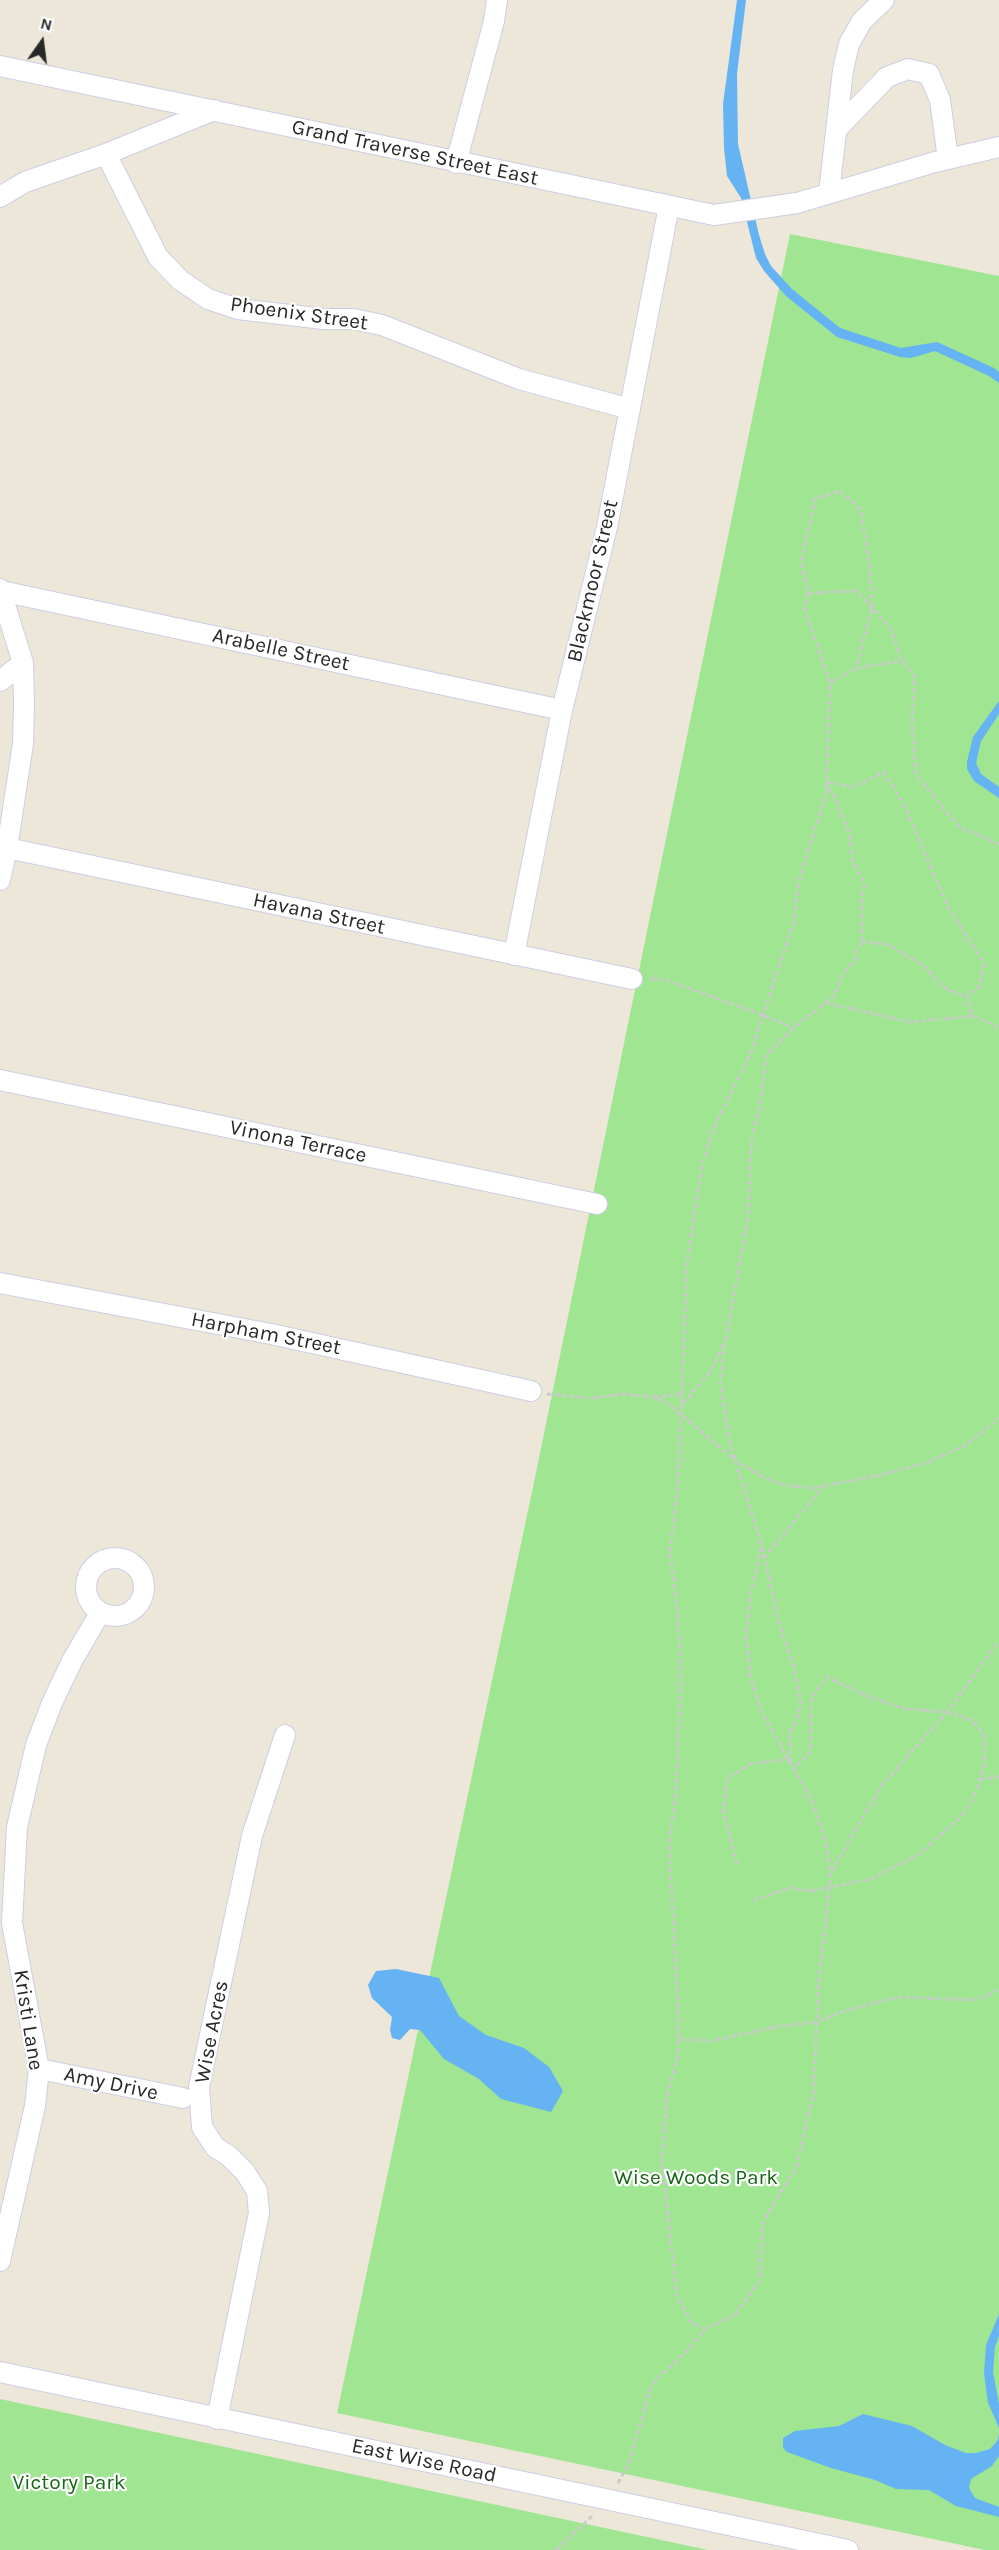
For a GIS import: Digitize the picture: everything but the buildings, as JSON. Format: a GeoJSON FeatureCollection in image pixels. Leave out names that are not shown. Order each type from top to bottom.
{"type":"FeatureCollection","features":[{"type":"Feature","properties":{"kind":"street"},"geometry":{"type":"LineString","coordinates":[[456,162],[494,21],[497,0]]}},
{"type":"Feature","properties":{"kind":"street"},"geometry":{"type":"LineString","coordinates":[[829,193],[843,70],[849,44],[862,21],[884,0]]}},
{"type":"Feature","properties":{"kind":"street","name":"Grand Traverse Street East"},"geometry":{"type":"LineString","coordinates":[[0,66],[714,215],[797,203],[948,159]]}},
{"type":"Feature","properties":{"kind":"street"},"geometry":{"type":"LineString","coordinates":[[837,129],[887,77],[908,69],[929,74],[940,100],[948,159],[999,147]]}},
{"type":"Feature","properties":{"kind":"street"},"geometry":{"type":"LineString","coordinates":[[0,197],[25,182],[106,154],[214,110]]}},
{"type":"Feature","properties":{"kind":"street","name":"Phoenix Street"},"geometry":{"type":"LineString","coordinates":[[106,154],[158,257],[180,280],[208,299],[238,309],[324,319],[353,319],[382,325],[519,379],[630,409]]}},
{"type":"Feature","properties":{"kind":"street","name":"Blackmoor Street"},"geometry":{"type":"LineString","coordinates":[[514,955],[562,710],[607,527],[669,206]]}},
{"type":"Feature","properties":{"kind":"street"},"geometry":{"type":"LineString","coordinates":[[0,590],[23,663],[23,744],[0,880]]}},
{"type":"Feature","properties":{"kind":"street","name":"Arabelle Street"},"geometry":{"type":"LineString","coordinates":[[0,590],[562,710]]}},
{"type":"Feature","properties":{"kind":"street"},"geometry":{"type":"LineString","coordinates":[[0,681],[23,663]]}},
{"type":"Feature","properties":{"kind":"street","name":"Havana Street"},"geometry":{"type":"LineString","coordinates":[[7,848],[632,980]]}},
{"type":"Feature","properties":{"kind":"street","name":"Vinona Terrace"},"geometry":{"type":"LineString","coordinates":[[0,1080],[597,1204]]}},
{"type":"Feature","properties":{"kind":"street","name":"Harpham Street"},"geometry":{"type":"LineString","coordinates":[[0,1283],[271,1334],[531,1391]]}},
{"type":"Feature","properties":{"kind":"street","name":"Kristi Lane"},"geometry":{"type":"LineString","coordinates":[[0,2261],[35,2106],[39,2069],[12,1923],[17,1827],[36,1744],[72,1661],[100,1613]]}},
{"type":"Feature","properties":{"kind":"street","name":"Wise Acres"},"geometry":{"type":"LineString","coordinates":[[217,2419],[259,2213],[257,2190],[229,2156],[215,2148],[202,2127],[199,2087],[252,1836],[285,1735]]}},
{"type":"Feature","properties":{"kind":"street","name":"Amy Drive"},"geometry":{"type":"LineString","coordinates":[[39,2069],[183,2098]]}},
{"type":"Feature","properties":{"kind":"street","name":"East Wise Road"},"geometry":{"type":"LineString","coordinates":[[0,2372],[848,2550]]}},
{"type":"Feature","properties":{"kind":"path"},"geometry":{"type":"LineString","coordinates":[[705,2329],[692,2323],[677,2297],[662,2159],[667,2095],[677,2060],[678,2039],[669,1844],[676,1791],[681,1683],[678,1614],[670,1552],[678,1484],[687,1263],[702,1165],[714,1128],[752,1052],[794,921],[797,892],[826,795],[830,682],[804,608],[808,593],[801,561],[815,499],[840,491],[861,510],[870,568],[872,608],[856,669]]}},
{"type":"Feature","properties":{"kind":"path"},"geometry":{"type":"LineString","coordinates":[[808,593],[857,591],[890,628],[902,661],[914,676],[912,727],[916,775],[959,827],[999,844]]}},
{"type":"Feature","properties":{"kind":"path"},"geometry":{"type":"LineString","coordinates":[[830,682],[856,669],[902,661]]}},
{"type":"Feature","properties":{"kind":"path"},"geometry":{"type":"LineString","coordinates":[[826,782],[852,787],[884,772],[905,807],[949,909],[984,963],[980,986],[967,997]]}},
{"type":"Feature","properties":{"kind":"path"},"geometry":{"type":"LineString","coordinates":[[790,1761],[790,1732],[797,1719],[801,1703],[761,1547],[730,1444],[720,1380],[748,1217],[752,1134],[759,1111],[766,1056],[793,1028],[833,997],[843,975],[856,959],[855,952],[862,941],[862,896],[865,884],[853,862],[849,833],[826,782]]}},
{"type":"Feature","properties":{"kind":"path"},"geometry":{"type":"LineString","coordinates":[[862,941],[889,945],[924,966],[944,988],[967,997],[975,1016]]}},
{"type":"Feature","properties":{"kind":"path"},"geometry":{"type":"LineString","coordinates":[[632,980],[663,979],[764,1015],[793,1028]]}},
{"type":"Feature","properties":{"kind":"path"},"geometry":{"type":"LineString","coordinates":[[826,1003],[910,1022],[975,1016],[999,1028]]}},
{"type":"Feature","properties":{"kind":"path"},"geometry":{"type":"LineString","coordinates":[[681,1405],[711,1371],[726,1340]]}},
{"type":"Feature","properties":{"kind":"path"},"geometry":{"type":"LineString","coordinates":[[531,1391],[557,1396],[592,1398],[624,1394],[654,1397],[682,1394]]}},
{"type":"Feature","properties":{"kind":"path"},"geometry":{"type":"LineString","coordinates":[[654,1397],[666,1402],[736,1461],[771,1481],[790,1486],[813,1488],[926,1463],[967,1444],[999,1418]]}},
{"type":"Feature","properties":{"kind":"path"},"geometry":{"type":"LineString","coordinates":[[764,1558],[825,1486]]}},
{"type":"Feature","properties":{"kind":"path"},"geometry":{"type":"LineString","coordinates":[[556,2550],[608,2500],[628,2465],[651,2388],[657,2379],[683,2355],[705,2329],[734,2316],[760,2280],[762,2223],[797,2166],[814,2091],[818,1989],[831,1873],[824,1836],[812,1801],[762,1713],[752,1678],[747,1636],[751,1592],[761,1547]]}},
{"type":"Feature","properties":{"kind":"path"},"geometry":{"type":"LineString","coordinates":[[831,1873],[882,1785],[947,1712],[999,1641]]}},
{"type":"Feature","properties":{"kind":"path"},"geometry":{"type":"LineString","coordinates":[[754,1900],[790,1888],[811,1891],[871,1879],[920,1854],[962,1816],[981,1779],[985,1765],[984,1734],[972,1720],[947,1712],[905,1709],[864,1695],[827,1677],[811,1697],[811,1744],[808,1756],[793,1768]]}},
{"type":"Feature","properties":{"kind":"path"},"geometry":{"type":"LineString","coordinates":[[737,1864],[723,1812],[728,1777],[751,1764],[790,1761]]}},
{"type":"Feature","properties":{"kind":"path"},"geometry":{"type":"LineString","coordinates":[[981,1779],[999,1777]]}},
{"type":"Feature","properties":{"kind":"path"},"geometry":{"type":"LineString","coordinates":[[678,2039],[711,2041],[780,2026],[817,2022],[847,2010],[899,1997],[976,2000],[999,1990]]}},
{"type":"Feature","properties":{"kind":"green space","name":"Wise Woods Park"},"geometry":{"type":"Polygon","coordinates":[[[790,234],[999,276],[999,2550],[985,2550],[337,2413],[533,1487],[790,234]]]}},
{"type":"Feature","properties":{"kind":"green space","name":"Victory Park"},"geometry":{"type":"Polygon","coordinates":[[[0,2399],[708,2550],[0,2550],[0,2399]]]}},
{"type":"Feature","properties":{"kind":"water"},"geometry":{"type":"Polygon","coordinates":[[[737,0],[746,0],[737,74],[738,144],[759,235],[771,266],[792,289],[840,328],[901,348],[937,342],[994,368],[999,372],[999,383],[935,351],[911,358],[900,357],[837,337],[786,296],[764,271],[756,258],[741,198],[727,176],[724,148],[723,104],[737,0]]]}},
{"type":"Feature","properties":{"kind":"water"},"geometry":{"type":"Polygon","coordinates":[[[999,701],[999,714],[981,741],[976,763],[981,774],[999,787],[999,798],[974,781],[967,769],[967,762],[973,737],[999,701]]]}},
{"type":"Feature","properties":{"kind":"water"},"geometry":{"type":"Polygon","coordinates":[[[396,1969],[439,1978],[459,2016],[486,2035],[524,2048],[549,2067],[563,2091],[551,2112],[501,2099],[479,2079],[444,2059],[420,2030],[410,2029],[400,2040],[392,2038],[390,2030],[392,2017],[372,1998],[368,1985],[376,1971],[396,1969]]]}},
{"type":"Feature","properties":{"kind":"water"},"geometry":{"type":"Polygon","coordinates":[[[999,2314],[999,2336],[995,2347],[993,2372],[999,2404],[999,2428],[988,2403],[984,2373],[986,2345],[999,2314]]]}},
{"type":"Feature","properties":{"kind":"water"},"geometry":{"type":"Polygon","coordinates":[[[863,2414],[912,2426],[945,2445],[966,2453],[990,2449],[998,2440],[999,2433],[999,2456],[992,2466],[971,2479],[969,2488],[975,2498],[999,2507],[999,2517],[956,2506],[929,2490],[896,2489],[875,2480],[831,2468],[787,2452],[783,2448],[783,2438],[795,2431],[839,2426],[863,2414]]]}}]}
